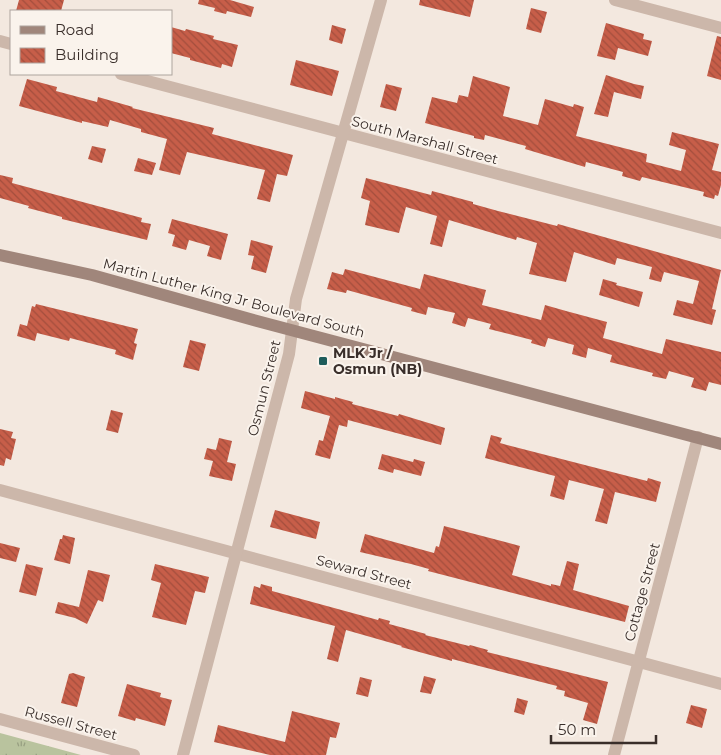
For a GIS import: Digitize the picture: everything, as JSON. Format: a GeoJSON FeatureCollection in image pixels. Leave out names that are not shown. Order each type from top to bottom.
{"type":"FeatureCollection","features":[{"type":"Feature","properties":{"kind":"main road","name":"Martin Luther King Jr Boulevard South"},"geometry":{"type":"LineString","coordinates":[[0,255],[92,275],[721,444]]}},
{"type":"Feature","properties":{"kind":"street","name":"Osmun Street"},"geometry":{"type":"LineString","coordinates":[[183,755],[289,354],[296,299],[381,0]]}},
{"type":"Feature","properties":{"kind":"street"},"geometry":{"type":"LineString","coordinates":[[615,0],[721,28]]}},
{"type":"Feature","properties":{"kind":"street","name":"South Marshall Street"},"geometry":{"type":"LineString","coordinates":[[125,75],[721,233]]}},
{"type":"Feature","properties":{"kind":"street","name":"Cottage Street"},"geometry":{"type":"LineString","coordinates":[[614,755],[698,438]]}},
{"type":"Feature","properties":{"kind":"street","name":"Seward Street"},"geometry":{"type":"LineString","coordinates":[[0,490],[721,684]]}},
{"type":"Feature","properties":{"kind":"street","name":"Russell Street"},"geometry":{"type":"LineString","coordinates":[[0,719],[134,755]]}},
{"type":"Feature","properties":{"kind":"green space"},"geometry":{"type":"Polygon","coordinates":[[[0,733],[81,755],[0,755],[0,733]]]}},
{"type":"Feature","properties":{"kind":"building"},"geometry":{"type":"Polygon","coordinates":[[[19,0],[64,0],[61,10],[16,10],[19,0]]]}},
{"type":"Feature","properties":{"kind":"building"},"geometry":{"type":"Polygon","coordinates":[[[199,0],[230,0],[254,7],[251,17],[227,11],[226,14],[214,11],[215,8],[198,4],[199,0]]]}},
{"type":"Feature","properties":{"kind":"building"},"geometry":{"type":"Polygon","coordinates":[[[420,0],[474,0],[470,17],[419,5],[420,0]]]}},
{"type":"Feature","properties":{"kind":"building"},"geometry":{"type":"Polygon","coordinates":[[[531,8],[547,12],[541,33],[526,29],[531,8]]]}},
{"type":"Feature","properties":{"kind":"building"},"geometry":{"type":"Polygon","coordinates":[[[606,23],[644,34],[643,39],[652,41],[648,56],[618,48],[615,60],[597,56],[606,23]]]}},
{"type":"Feature","properties":{"kind":"building"},"geometry":{"type":"Polygon","coordinates":[[[332,25],[346,29],[342,44],[329,40],[332,25]]]}},
{"type":"Feature","properties":{"kind":"building"},"geometry":{"type":"Polygon","coordinates":[[[172,27],[214,36],[213,39],[238,45],[232,67],[222,64],[221,68],[190,60],[190,58],[172,53],[172,27]]]}},
{"type":"Feature","properties":{"kind":"building"},"geometry":{"type":"Polygon","coordinates":[[[717,36],[721,37],[721,80],[707,76],[717,36]]]}},
{"type":"Feature","properties":{"kind":"building"},"geometry":{"type":"Polygon","coordinates":[[[296,60],[339,71],[332,96],[290,85],[296,60]]]}},
{"type":"Feature","properties":{"kind":"building"},"geometry":{"type":"Polygon","coordinates":[[[606,75],[644,86],[641,99],[614,92],[608,117],[594,114],[606,75]]]}},
{"type":"Feature","properties":{"kind":"building"},"geometry":{"type":"Polygon","coordinates":[[[473,76],[510,87],[503,116],[538,125],[545,99],[573,107],[574,104],[584,107],[576,136],[647,154],[646,162],[681,171],[686,150],[669,145],[672,132],[719,144],[712,170],[721,172],[721,185],[718,196],[715,195],[714,199],[703,196],[704,192],[642,177],[640,181],[622,176],[623,172],[586,162],[585,167],[525,149],[526,146],[485,135],[484,140],[474,138],[474,136],[425,123],[432,97],[457,103],[459,95],[468,97],[473,76]]]}},
{"type":"Feature","properties":{"kind":"building"},"geometry":{"type":"Polygon","coordinates":[[[27,79],[57,87],[56,91],[97,102],[98,97],[132,108],[214,128],[212,134],[293,155],[287,176],[277,174],[270,202],[257,199],[265,170],[187,152],[180,175],[159,170],[167,139],[141,132],[141,129],[110,120],[108,127],[82,121],[82,123],[19,106],[27,79]]]}},
{"type":"Feature","properties":{"kind":"building"},"geometry":{"type":"Polygon","coordinates":[[[386,84],[402,88],[396,111],[380,107],[386,84]]]}},
{"type":"Feature","properties":{"kind":"building"},"geometry":{"type":"Polygon","coordinates":[[[92,146],[106,149],[102,163],[88,159],[92,146]]]}},
{"type":"Feature","properties":{"kind":"building"},"geometry":{"type":"Polygon","coordinates":[[[138,158],[156,163],[152,175],[134,171],[138,158]]]}},
{"type":"Feature","properties":{"kind":"building"},"geometry":{"type":"Polygon","coordinates":[[[0,175],[13,178],[12,183],[142,218],[141,222],[151,224],[147,240],[62,219],[62,217],[0,198],[0,175]]]}},
{"type":"Feature","properties":{"kind":"building"},"geometry":{"type":"Polygon","coordinates":[[[366,178],[431,195],[432,191],[498,211],[557,226],[558,224],[721,270],[712,309],[716,310],[712,325],[673,315],[677,300],[693,304],[699,281],[664,272],[661,282],[649,279],[652,267],[617,258],[615,265],[574,252],[566,282],[529,274],[537,243],[517,237],[516,240],[449,220],[442,247],[430,244],[437,216],[406,207],[399,233],[365,225],[370,201],[361,198],[366,178]]]}},
{"type":"Feature","properties":{"kind":"building"},"geometry":{"type":"Polygon","coordinates":[[[172,219],[228,234],[221,260],[207,256],[210,246],[189,240],[186,250],[172,246],[175,235],[168,233],[172,219]]]}},
{"type":"Feature","properties":{"kind":"building"},"geometry":{"type":"Polygon","coordinates":[[[251,240],[273,246],[266,273],[251,269],[254,256],[248,255],[251,240]]]}},
{"type":"Feature","properties":{"kind":"building"},"geometry":{"type":"Polygon","coordinates":[[[345,269],[420,289],[424,274],[486,290],[482,305],[541,320],[545,305],[607,322],[603,338],[662,354],[666,339],[721,352],[721,385],[709,382],[706,391],[691,387],[694,378],[669,371],[666,379],[652,376],[653,373],[610,362],[612,355],[588,348],[586,358],[572,354],[574,345],[548,338],[545,347],[531,343],[532,340],[489,329],[491,324],[468,318],[465,327],[452,323],[455,313],[428,307],[426,315],[411,311],[412,308],[347,290],[346,293],[327,289],[332,272],[343,275],[345,269]]]}},
{"type":"Feature","properties":{"kind":"building"},"geometry":{"type":"Polygon","coordinates":[[[603,279],[617,283],[616,285],[643,292],[639,307],[599,295],[603,279]]]}},
{"type":"Feature","properties":{"kind":"building"},"geometry":{"type":"Polygon","coordinates":[[[36,304],[138,329],[134,343],[137,344],[133,360],[115,354],[116,350],[70,338],[69,341],[37,333],[35,341],[17,336],[20,324],[27,326],[32,306],[35,307],[36,304]]]}},
{"type":"Feature","properties":{"kind":"building"},"geometry":{"type":"Polygon","coordinates":[[[190,340],[206,344],[199,371],[183,367],[190,340]]]}},
{"type":"Feature","properties":{"kind":"building"},"geometry":{"type":"Polygon","coordinates":[[[305,391],[335,399],[335,397],[353,402],[352,404],[398,416],[399,414],[445,428],[441,445],[348,420],[347,427],[339,425],[330,459],[315,455],[319,440],[323,441],[330,416],[301,408],[305,391]]]}},
{"type":"Feature","properties":{"kind":"building"},"geometry":{"type":"Polygon","coordinates":[[[111,410],[123,413],[118,433],[106,430],[111,410]]]}},
{"type":"Feature","properties":{"kind":"building"},"geometry":{"type":"Polygon","coordinates":[[[0,429],[13,432],[11,438],[16,439],[11,460],[6,458],[4,466],[0,465],[0,429]]]}},
{"type":"Feature","properties":{"kind":"building"},"geometry":{"type":"Polygon","coordinates":[[[491,435],[502,438],[500,443],[507,445],[647,481],[648,478],[661,482],[656,502],[615,492],[607,524],[595,521],[604,489],[569,480],[564,500],[550,496],[555,476],[485,458],[491,435]]]}},
{"type":"Feature","properties":{"kind":"building"},"geometry":{"type":"Polygon","coordinates":[[[219,438],[232,441],[227,462],[236,464],[232,481],[209,476],[213,461],[204,459],[207,448],[216,450],[219,438]]]}},
{"type":"Feature","properties":{"kind":"building"},"geometry":{"type":"Polygon","coordinates":[[[382,454],[413,462],[414,459],[425,462],[421,476],[394,469],[393,473],[378,469],[382,454]]]}},
{"type":"Feature","properties":{"kind":"building"},"geometry":{"type":"Polygon","coordinates":[[[275,510],[320,522],[316,539],[270,527],[275,510]]]}},
{"type":"Feature","properties":{"kind":"building"},"geometry":{"type":"Polygon","coordinates":[[[444,526],[520,546],[512,575],[551,586],[551,584],[560,586],[567,561],[579,564],[573,590],[629,606],[625,622],[360,552],[365,534],[434,553],[436,546],[439,547],[444,526]]]}},
{"type":"Feature","properties":{"kind":"building"},"geometry":{"type":"Polygon","coordinates":[[[63,535],[75,538],[70,564],[54,560],[63,535]]]}},
{"type":"Feature","properties":{"kind":"building"},"geometry":{"type":"Polygon","coordinates":[[[0,543],[20,548],[16,562],[0,558],[0,543]]]}},
{"type":"Feature","properties":{"kind":"building"},"geometry":{"type":"Polygon","coordinates":[[[26,564],[43,568],[36,596],[19,592],[26,564]]]}},
{"type":"Feature","properties":{"kind":"building"},"geometry":{"type":"Polygon","coordinates":[[[155,564],[209,577],[205,593],[195,591],[186,625],[152,617],[161,583],[151,580],[155,564]]]}},
{"type":"Feature","properties":{"kind":"building"},"geometry":{"type":"Polygon","coordinates":[[[88,570],[110,575],[103,602],[98,600],[87,624],[75,618],[55,613],[58,602],[79,607],[88,570]]]}},
{"type":"Feature","properties":{"kind":"building"},"geometry":{"type":"Polygon","coordinates":[[[261,584],[272,587],[272,591],[378,620],[379,618],[390,621],[389,624],[425,635],[470,645],[488,650],[487,652],[608,682],[597,724],[583,720],[588,703],[564,696],[565,691],[556,689],[557,686],[452,659],[452,661],[346,630],[338,662],[327,659],[335,626],[250,604],[254,586],[260,588],[261,584]]]}},
{"type":"Feature","properties":{"kind":"building"},"geometry":{"type":"Polygon","coordinates":[[[73,673],[85,677],[77,707],[61,703],[69,674],[73,673]]]}},
{"type":"Feature","properties":{"kind":"building"},"geometry":{"type":"Polygon","coordinates":[[[424,676],[436,679],[431,694],[420,692],[424,676]]]}},
{"type":"Feature","properties":{"kind":"building"},"geometry":{"type":"Polygon","coordinates":[[[360,677],[372,680],[368,697],[356,694],[360,677]]]}},
{"type":"Feature","properties":{"kind":"building"},"geometry":{"type":"Polygon","coordinates":[[[127,684],[161,693],[160,697],[172,700],[165,726],[136,718],[135,721],[118,716],[127,684]]]}},
{"type":"Feature","properties":{"kind":"building"},"geometry":{"type":"Polygon","coordinates":[[[517,698],[528,701],[524,715],[514,712],[517,698]]]}},
{"type":"Feature","properties":{"kind":"building"},"geometry":{"type":"Polygon","coordinates":[[[691,705],[707,709],[702,728],[686,723],[691,705]]]}},
{"type":"Feature","properties":{"kind":"building"},"geometry":{"type":"Polygon","coordinates":[[[292,711],[340,723],[336,738],[330,737],[326,755],[270,755],[214,742],[218,725],[285,742],[292,711]]]}},
{"type":"Feature","properties":{"kind":"place","name":"MLK Jr / Osmun (NB)"},"geometry":{"type":"Point","coordinates":[323,361]}}]}
